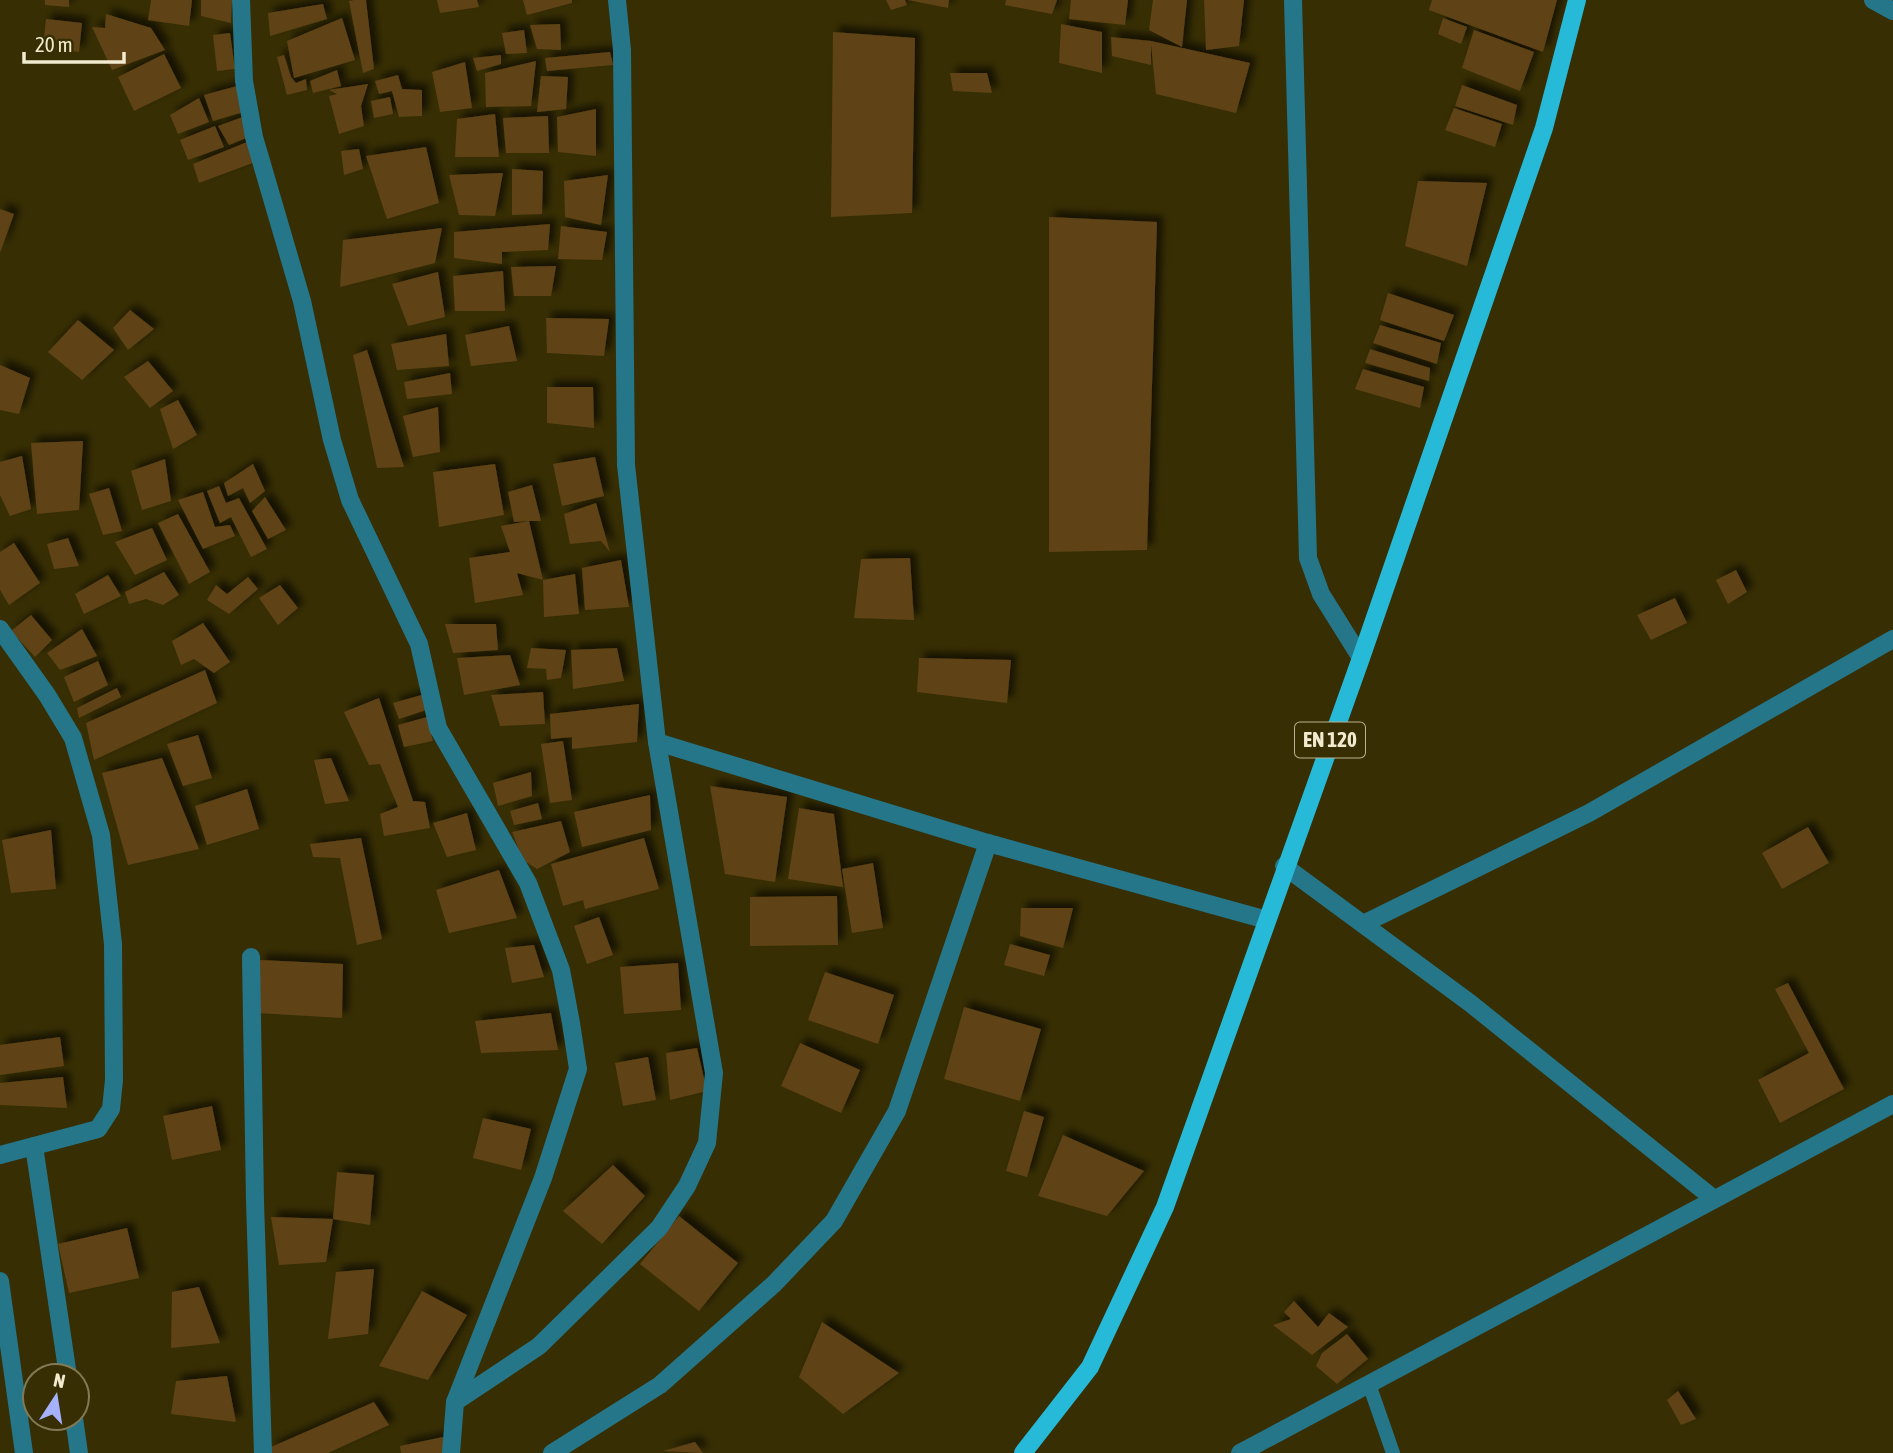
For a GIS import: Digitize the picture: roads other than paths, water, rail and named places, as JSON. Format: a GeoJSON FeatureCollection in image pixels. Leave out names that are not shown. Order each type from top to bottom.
{"type":"FeatureCollection","features":[{"type":"Feature","properties":{"kind":"main road","name":"EN 120"},"geometry":{"type":"LineString","coordinates":[[1023,1453],[1090,1367],[1165,1207],[1284,866],[1361,658],[1545,128],[1577,0]]}},
{"type":"Feature","properties":{"kind":"street"},"geometry":{"type":"LineString","coordinates":[[241,0],[244,81],[254,137],[302,301],[332,440],[350,500],[419,644],[438,728],[528,883],[561,970],[572,1023],[578,1069],[559,1132],[455,1402],[451,1453]]}},
{"type":"Feature","properties":{"kind":"street"},"geometry":{"type":"LineString","coordinates":[[455,1402],[539,1346],[659,1228],[687,1186],[707,1143],[714,1073],[657,742],[626,466],[622,50],[617,0]]}},
{"type":"Feature","properties":{"kind":"street"},"geometry":{"type":"LineString","coordinates":[[1293,0],[1308,558],[1321,594],[1361,658]]}},
{"type":"Feature","properties":{"kind":"street"},"geometry":{"type":"LineString","coordinates":[[1873,0],[1893,11]]}},
{"type":"Feature","properties":{"kind":"street"},"geometry":{"type":"LineString","coordinates":[[0,629],[47,695],[73,738],[101,835],[113,944],[114,1080],[111,1109],[98,1129],[0,1155]]}},
{"type":"Feature","properties":{"kind":"street"},"geometry":{"type":"LineString","coordinates":[[1366,923],[1589,813],[1893,639]]}},
{"type":"Feature","properties":{"kind":"street"},"geometry":{"type":"LineString","coordinates":[[657,742],[989,844],[1267,919]]}},
{"type":"Feature","properties":{"kind":"street"},"geometry":{"type":"LineString","coordinates":[[552,1453],[660,1385],[774,1284],[834,1221],[897,1111],[989,844]]}},
{"type":"Feature","properties":{"kind":"street"},"geometry":{"type":"LineString","coordinates":[[1284,866],[1366,923],[1714,1199]]}},
{"type":"Feature","properties":{"kind":"street"},"geometry":{"type":"LineString","coordinates":[[251,957],[254,1175],[263,1453]]}},
{"type":"Feature","properties":{"kind":"street"},"geometry":{"type":"LineString","coordinates":[[1240,1453],[1893,1104]]}},
{"type":"Feature","properties":{"kind":"street"},"geometry":{"type":"LineString","coordinates":[[34,1146],[66,1362]]}},
{"type":"Feature","properties":{"kind":"street"},"geometry":{"type":"LineString","coordinates":[[0,1281],[24,1453]]}},
{"type":"Feature","properties":{"kind":"street"},"geometry":{"type":"LineString","coordinates":[[76,1432],[79,1453]]}},
{"type":"Feature","properties":{"kind":"lane"},"geometry":{"type":"LineString","coordinates":[[1369,1384],[1393,1453]]}}]}
